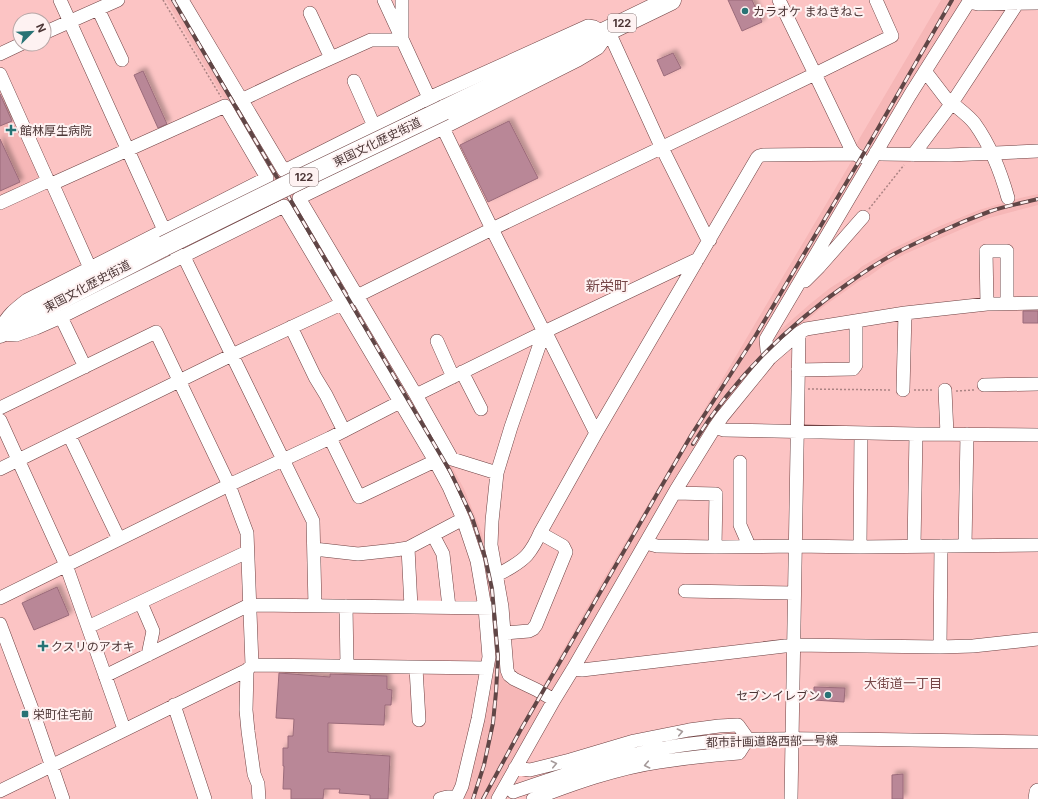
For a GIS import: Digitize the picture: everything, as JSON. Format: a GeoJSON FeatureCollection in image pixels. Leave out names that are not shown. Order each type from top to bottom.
{"type":"FeatureCollection","features":[{"type":"Feature","properties":{"kind":"highway","name":"東国文化歴史街道"},"geometry":{"type":"LineString","coordinates":[[0,333],[164,238],[294,182],[671,0]]}},
{"type":"Feature","properties":{"kind":"main road"},"geometry":{"type":"LineString","coordinates":[[1037,799],[1038,792]]}},
{"type":"Feature","properties":{"kind":"street"},"geometry":{"type":"LineString","coordinates":[[60,0],[128,150],[164,238],[186,261],[313,521],[315,606]]}},
{"type":"Feature","properties":{"kind":"street"},"geometry":{"type":"LineString","coordinates":[[52,29],[118,0]]}},
{"type":"Feature","properties":{"kind":"street"},"geometry":{"type":"LineString","coordinates":[[182,0],[284,171],[374,126],[438,112]]}},
{"type":"Feature","properties":{"kind":"street"},"geometry":{"type":"LineString","coordinates":[[384,0],[492,229],[596,433]]}},
{"type":"Feature","properties":{"kind":"street"},"geometry":{"type":"LineString","coordinates":[[402,0],[402,40]]}},
{"type":"Feature","properties":{"kind":"street"},"geometry":{"type":"LineString","coordinates":[[779,0],[854,154]]}},
{"type":"Feature","properties":{"kind":"street"},"geometry":{"type":"LineString","coordinates":[[0,468],[232,355],[354,298],[492,229],[892,36],[876,0]]}},
{"type":"Feature","properties":{"kind":"street"},"geometry":{"type":"LineString","coordinates":[[770,358],[767,350],[766,339],[873,157],[970,0],[973,3],[978,4],[1038,3]]}},
{"type":"Feature","properties":{"kind":"street"},"geometry":{"type":"LineString","coordinates":[[913,155],[952,103],[1017,4]]}},
{"type":"Feature","properties":{"kind":"street"},"geometry":{"type":"LineString","coordinates":[[98,9],[122,60]]}},
{"type":"Feature","properties":{"kind":"street"},"geometry":{"type":"LineString","coordinates":[[310,13],[331,58]]}},
{"type":"Feature","properties":{"kind":"street"},"geometry":{"type":"LineString","coordinates":[[605,31],[706,236],[710,240]]}},
{"type":"Feature","properties":{"kind":"street"},"geometry":{"type":"LineString","coordinates":[[241,100],[371,40],[402,40]]}},
{"type":"Feature","properties":{"kind":"street"},"geometry":{"type":"LineString","coordinates":[[0,54],[12,48]]}},
{"type":"Feature","properties":{"kind":"street"},"geometry":{"type":"LineString","coordinates":[[925,71],[948,101],[974,123],[992,153],[1008,198]]}},
{"type":"Feature","properties":{"kind":"street"},"geometry":{"type":"LineString","coordinates":[[0,74],[90,268]]}},
{"type":"Feature","properties":{"kind":"street"},"geometry":{"type":"LineString","coordinates":[[354,81],[374,126]]}},
{"type":"Feature","properties":{"kind":"street"},"geometry":{"type":"LineString","coordinates":[[0,203],[50,182],[54,183],[225,106],[267,178],[164,238],[90,268],[27,300],[7,318],[0,329]]}},
{"type":"Feature","properties":{"kind":"street"},"geometry":{"type":"LineString","coordinates":[[438,112],[321,188],[299,198],[416,395],[452,459],[497,473]]}},
{"type":"Feature","properties":{"kind":"street"},"geometry":{"type":"LineString","coordinates":[[496,575],[526,556],[538,538],[596,433],[759,156],[778,154],[854,154],[873,157],[881,154],[949,155],[1038,151]]}},
{"type":"Feature","properties":{"kind":"street"},"geometry":{"type":"LineString","coordinates":[[307,160],[321,188]]}},
{"type":"Feature","properties":{"kind":"street"},"geometry":{"type":"LineString","coordinates":[[248,188],[263,216]]}},
{"type":"Feature","properties":{"kind":"street"},"geometry":{"type":"LineString","coordinates":[[0,333],[16,335],[36,328],[284,206],[435,461],[449,487],[463,519],[477,561],[485,608],[489,658],[478,719],[462,786],[457,798],[447,796],[440,799]]}},
{"type":"Feature","properties":{"kind":"street"},"geometry":{"type":"LineString","coordinates":[[797,286],[807,280],[863,217]]}},
{"type":"Feature","properties":{"kind":"street"},"geometry":{"type":"LineString","coordinates":[[987,304],[986,251],[1007,251],[1006,303]]}},
{"type":"Feature","properties":{"kind":"street"},"geometry":{"type":"LineString","coordinates":[[416,395],[698,258]]}},
{"type":"Feature","properties":{"kind":"street"},"geometry":{"type":"LineString","coordinates":[[498,799],[554,700],[715,427],[770,358],[799,333],[806,329],[905,313],[987,304],[1038,303]]}},
{"type":"Feature","properties":{"kind":"street"},"geometry":{"type":"LineString","coordinates":[[904,390],[905,313]]}},
{"type":"Feature","properties":{"kind":"street"},"geometry":{"type":"LineString","coordinates":[[60,317],[85,367]]}},
{"type":"Feature","properties":{"kind":"street"},"geometry":{"type":"LineString","coordinates":[[798,370],[853,369],[856,365],[856,321]]}},
{"type":"Feature","properties":{"kind":"street"},"geometry":{"type":"LineString","coordinates":[[291,327],[315,377],[344,431]]}},
{"type":"Feature","properties":{"kind":"street"},"geometry":{"type":"LineString","coordinates":[[0,408],[156,332],[229,485],[247,533],[249,667],[246,710],[254,774],[258,784],[258,799]]}},
{"type":"Feature","properties":{"kind":"street"},"geometry":{"type":"LineString","coordinates":[[544,332],[511,427],[497,473],[491,544],[502,607],[507,670],[514,679],[538,690],[554,700]]}},
{"type":"Feature","properties":{"kind":"street"},"geometry":{"type":"LineString","coordinates":[[791,799],[799,333]]}},
{"type":"Feature","properties":{"kind":"street"},"geometry":{"type":"LineString","coordinates":[[437,341],[481,409]]}},
{"type":"Feature","properties":{"kind":"street"},"geometry":{"type":"LineString","coordinates":[[982,388],[1038,384]]}},
{"type":"Feature","properties":{"kind":"street"},"geometry":{"type":"LineString","coordinates":[[945,390],[947,434]]}},
{"type":"Feature","properties":{"kind":"street"},"geometry":{"type":"LineString","coordinates":[[0,598],[229,485],[330,438],[400,402]]}},
{"type":"Feature","properties":{"kind":"street"},"geometry":{"type":"LineString","coordinates":[[0,420],[66,565],[124,729]]}},
{"type":"Feature","properties":{"kind":"street"},"geometry":{"type":"LineString","coordinates":[[715,427],[724,430],[797,432],[1038,435]]}},
{"type":"Feature","properties":{"kind":"street"},"geometry":{"type":"LineString","coordinates":[[860,547],[861,433]]}},
{"type":"Feature","properties":{"kind":"street"},"geometry":{"type":"LineString","coordinates":[[914,546],[916,434]]}},
{"type":"Feature","properties":{"kind":"street"},"geometry":{"type":"LineString","coordinates":[[965,546],[967,434]]}},
{"type":"Feature","properties":{"kind":"street"},"geometry":{"type":"LineString","coordinates":[[69,435],[119,539]]}},
{"type":"Feature","properties":{"kind":"street"},"geometry":{"type":"LineString","coordinates":[[330,438],[358,497],[435,461]]}},
{"type":"Feature","properties":{"kind":"street"},"geometry":{"type":"LineString","coordinates":[[740,462],[740,525],[747,541],[746,546]]}},
{"type":"Feature","properties":{"kind":"street"},"geometry":{"type":"LineString","coordinates":[[675,493],[716,494],[715,547]]}},
{"type":"Feature","properties":{"kind":"street"},"geometry":{"type":"LineString","coordinates":[[314,549],[358,554],[408,548],[463,519]]}},
{"type":"Feature","properties":{"kind":"street"},"geometry":{"type":"LineString","coordinates":[[504,633],[533,630],[566,552],[563,546],[540,533]]}},
{"type":"Feature","properties":{"kind":"street"},"geometry":{"type":"LineString","coordinates":[[433,535],[443,554],[449,607]]}},
{"type":"Feature","properties":{"kind":"street"},"geometry":{"type":"LineString","coordinates":[[646,543],[656,546],[715,547],[1038,545]]}},
{"type":"Feature","properties":{"kind":"street"},"geometry":{"type":"LineString","coordinates":[[940,647],[941,546]]}},
{"type":"Feature","properties":{"kind":"street"},"geometry":{"type":"LineString","coordinates":[[408,548],[412,607]]}},
{"type":"Feature","properties":{"kind":"street"},"geometry":{"type":"LineString","coordinates":[[88,628],[248,552]]}},
{"type":"Feature","properties":{"kind":"street"},"geometry":{"type":"LineString","coordinates":[[686,591],[794,593]]}},
{"type":"Feature","properties":{"kind":"street"},"geometry":{"type":"LineString","coordinates":[[141,602],[153,631],[148,655]]}},
{"type":"Feature","properties":{"kind":"street"},"geometry":{"type":"LineString","coordinates":[[105,676],[249,605],[502,607]]}},
{"type":"Feature","properties":{"kind":"street"},"geometry":{"type":"LineString","coordinates":[[346,606],[347,666]]}},
{"type":"Feature","properties":{"kind":"street"},"geometry":{"type":"LineString","coordinates":[[0,624],[32,709],[63,799]]}},
{"type":"Feature","properties":{"kind":"street"},"geometry":{"type":"LineString","coordinates":[[573,669],[582,670],[793,645],[940,647],[973,646],[1038,639]]}},
{"type":"Feature","properties":{"kind":"street"},"geometry":{"type":"LineString","coordinates":[[0,791],[249,667],[347,666],[487,668]]}},
{"type":"Feature","properties":{"kind":"street"},"geometry":{"type":"LineString","coordinates":[[416,668],[420,720]]}},
{"type":"Feature","properties":{"kind":"street"},"geometry":{"type":"LineString","coordinates":[[174,705],[205,799]]}},
{"type":"Feature","properties":{"kind":"street"},"geometry":{"type":"LineString","coordinates":[[515,768],[530,770],[634,741],[719,726],[738,725],[748,739],[739,753],[658,762],[571,785],[533,799]]}},
{"type":"Feature","properties":{"kind":"street","name":"都市計画道路西部一号線"},"geometry":{"type":"LineString","coordinates":[[513,792],[580,770],[637,754],[685,744],[748,739],[1038,742]]}},
{"type":"Feature","properties":{"kind":"path"},"geometry":{"type":"LineString","coordinates":[[163,0],[225,106]]}},
{"type":"Feature","properties":{"kind":"path"},"geometry":{"type":"LineString","coordinates":[[863,217],[913,155]]}},
{"type":"Feature","properties":{"kind":"path"},"geometry":{"type":"LineString","coordinates":[[798,389],[945,390],[982,388]]}},
{"type":"Feature","properties":{"kind":"shaded area"},"geometry":{"type":"Polygon","coordinates":[[[166,0],[178,0],[353,296],[343,300],[166,0]]]}},
{"type":"Feature","properties":{"kind":"shaded area"},"geometry":{"type":"Polygon","coordinates":[[[941,0],[967,0],[868,157],[865,156],[855,146],[941,0]]]}},
{"type":"Feature","properties":{"kind":"shaded area","name":"館林厚生病院"},"geometry":{"type":"Polygon","coordinates":[[[0,83],[43,178],[0,197],[0,83]]]}},
{"type":"Feature","properties":{"kind":"shaded area"},"geometry":{"type":"Polygon","coordinates":[[[854,157],[863,162],[790,292],[765,356],[554,693],[542,687],[603,580],[854,157]]]}},
{"type":"Feature","properties":{"kind":"shaded area"},"geometry":{"type":"Polygon","coordinates":[[[1038,194],[1038,205],[989,218],[905,254],[882,267],[820,309],[773,352],[770,339],[830,288],[861,267],[892,249],[940,226],[979,210],[1038,194]]]}},
{"type":"Feature","properties":{"kind":"shaded area"},"geometry":{"type":"Polygon","coordinates":[[[355,300],[464,489],[482,533],[498,604],[489,606],[477,550],[345,304],[355,300]]]}},
{"type":"Feature","properties":{"kind":"shaded area"},"geometry":{"type":"Polygon","coordinates":[[[497,611],[504,676],[507,684],[521,687],[547,701],[494,799],[459,799],[469,778],[489,612],[497,611]]]}},
{"type":"Feature","properties":{"kind":"building","name":"カラオケ まねきねこ"},"geometry":{"type":"Polygon","coordinates":[[[728,0],[752,0],[762,22],[742,31],[728,0]]]}},
{"type":"Feature","properties":{"kind":"building"},"geometry":{"type":"Polygon","coordinates":[[[673,53],[681,68],[664,76],[657,60],[673,53]]]}},
{"type":"Feature","properties":{"kind":"building"},"geometry":{"type":"Polygon","coordinates":[[[143,71],[167,124],[158,128],[134,75],[143,71]]]}},
{"type":"Feature","properties":{"kind":"building"},"geometry":{"type":"Polygon","coordinates":[[[0,94],[12,121],[0,126],[0,94]]]}},
{"type":"Feature","properties":{"kind":"building"},"geometry":{"type":"Polygon","coordinates":[[[509,121],[538,178],[488,202],[460,145],[509,121]]]}},
{"type":"Feature","properties":{"kind":"building"},"geometry":{"type":"Polygon","coordinates":[[[0,139],[20,182],[0,191],[0,139]]]}},
{"type":"Feature","properties":{"kind":"building"},"geometry":{"type":"Polygon","coordinates":[[[1023,311],[1038,311],[1038,323],[1023,323],[1023,311]]]}},
{"type":"Feature","properties":{"kind":"building"},"geometry":{"type":"Polygon","coordinates":[[[57,587],[69,615],[34,630],[22,603],[57,587]]]}},
{"type":"Feature","properties":{"kind":"building"},"geometry":{"type":"Polygon","coordinates":[[[279,673],[330,677],[330,674],[387,676],[387,689],[392,690],[391,705],[385,705],[384,725],[328,723],[328,752],[390,756],[388,799],[370,799],[370,795],[339,793],[340,789],[324,789],[323,799],[291,799],[291,789],[283,789],[283,748],[288,748],[288,736],[293,736],[294,719],[276,718],[279,673]]]}},
{"type":"Feature","properties":{"kind":"building"},"geometry":{"type":"Polygon","coordinates":[[[814,687],[845,688],[844,702],[814,700],[814,687]]]}},
{"type":"Feature","properties":{"kind":"building"},"geometry":{"type":"Polygon","coordinates":[[[903,774],[903,799],[892,799],[892,775],[903,774]]]}},
{"type":"Feature","properties":{"kind":"railway"},"geometry":{"type":"LineString","coordinates":[[173,0],[450,471],[472,517],[485,557],[492,589],[498,657],[493,723],[484,765],[473,799]]}},
{"type":"Feature","properties":{"kind":"railway"},"geometry":{"type":"LineString","coordinates":[[483,799],[520,731],[692,434],[756,335],[861,158],[952,0]]}},
{"type":"Feature","properties":{"kind":"railway"},"geometry":{"type":"LineString","coordinates":[[693,444],[726,397],[763,355],[805,316],[850,282],[894,254],[953,226],[991,211],[1038,199]]}},
{"type":"Feature","properties":{"kind":"place","name":"カラオケ まねきねこ"},"geometry":{"type":"Point","coordinates":[745,11]}},
{"type":"Feature","properties":{"kind":"place","name":"館林厚生病院"},"geometry":{"type":"Point","coordinates":[11,130]}},
{"type":"Feature","properties":{"kind":"place","name":"クスリのアオキ"},"geometry":{"type":"Point","coordinates":[43,646]}},
{"type":"Feature","properties":{"kind":"place","name":"セブンイレブン"},"geometry":{"type":"Point","coordinates":[828,695]}},
{"type":"Feature","properties":{"kind":"place","name":"栄町住宅前"},"geometry":{"type":"Point","coordinates":[25,714]}},
{"type":"Feature","properties":{"kind":"district","name":"新栄町"},"geometry":{"type":"Point","coordinates":[607,285]}},
{"type":"Feature","properties":{"kind":"district","name":"大街道一丁目"},"geometry":{"type":"Point","coordinates":[903,683]}}]}
